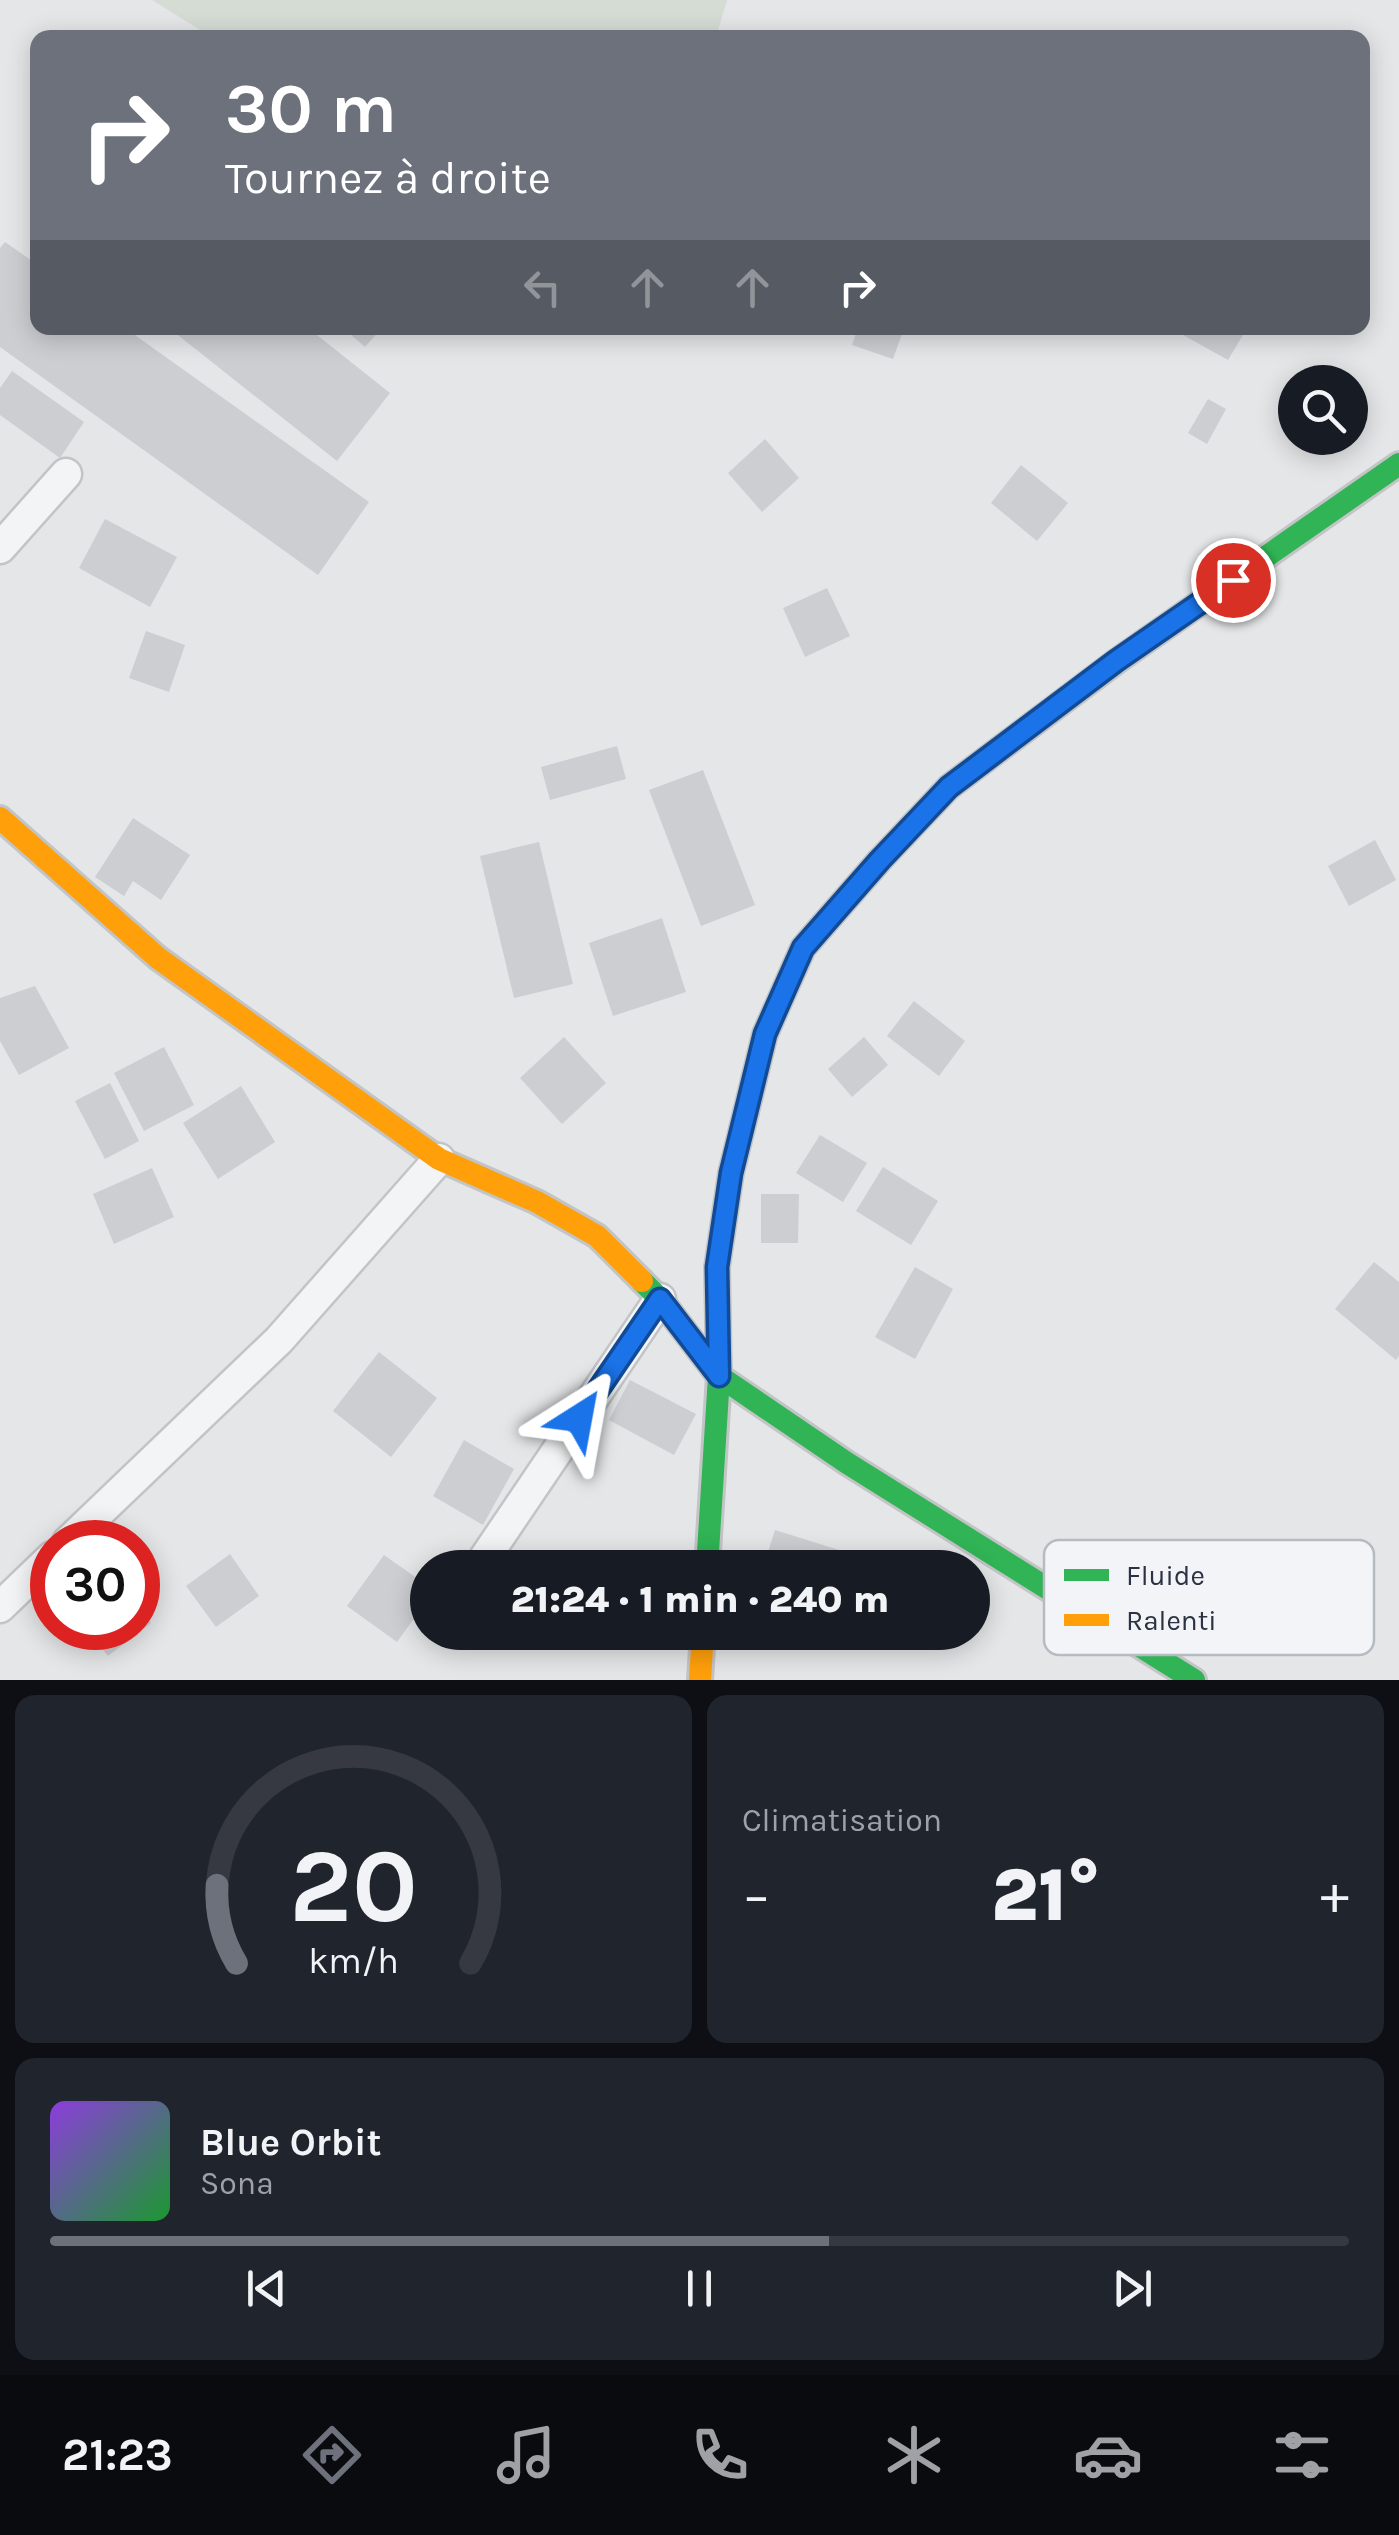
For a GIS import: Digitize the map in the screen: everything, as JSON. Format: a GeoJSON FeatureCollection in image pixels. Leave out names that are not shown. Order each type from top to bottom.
{"type":"FeatureCollection","features":[{"type":"Feature","properties":{"kind":"street"},"geometry":{"type":"LineString","coordinates":[[708,1550],[719,1376],[717,1267],[731,1173],[765,1034],[803,948],[949,787],[1116,661],[1399,464]]}},
{"type":"Feature","properties":{"kind":"street"},"geometry":{"type":"LineString","coordinates":[[0,548],[66,474]]}},
{"type":"Feature","properties":{"kind":"street"},"geometry":{"type":"LineString","coordinates":[[0,818],[158,958],[439,1159],[537,1202],[597,1236],[660,1299],[719,1376],[847,1463],[1044,1586]]}},
{"type":"Feature","properties":{"kind":"street"},"geometry":{"type":"LineString","coordinates":[[91,1520],[279,1340],[439,1159]]}},
{"type":"Feature","properties":{"kind":"street"},"geometry":{"type":"LineString","coordinates":[[490,1550],[660,1299]]}},
{"type":"Feature","properties":{"kind":"street"},"geometry":{"type":"LineString","coordinates":[[0,1607],[30,1578]]}},
{"type":"Feature","properties":{"kind":"street"},"geometry":{"type":"LineString","coordinates":[[700,1680],[702,1650]]}},
{"type":"Feature","properties":{"kind":"street"},"geometry":{"type":"LineString","coordinates":[[1154,1655],[1194,1680]]}},
{"type":"Feature","properties":{"kind":"shaded area"},"geometry":{"type":"Polygon","coordinates":[[[152,0],[727,0],[718,30],[200,30],[152,0]]]}},
{"type":"Feature","properties":{"kind":"building"},"geometry":{"type":"Polygon","coordinates":[[[5,242],[30,259],[30,335],[135,335],[369,502],[318,575],[0,347],[0,248],[5,242]]]}},
{"type":"Feature","properties":{"kind":"building"},"geometry":{"type":"Polygon","coordinates":[[[178,335],[317,335],[390,393],[337,461],[178,335]]]}},
{"type":"Feature","properties":{"kind":"building"},"geometry":{"type":"Polygon","coordinates":[[[351,335],[376,335],[365,347],[351,335]]]}},
{"type":"Feature","properties":{"kind":"building"},"geometry":{"type":"Polygon","coordinates":[[[856,335],[902,335],[893,359],[852,345],[856,335]]]}},
{"type":"Feature","properties":{"kind":"building"},"geometry":{"type":"Polygon","coordinates":[[[1183,335],[1243,335],[1228,360],[1183,335]]]}},
{"type":"Feature","properties":{"kind":"building"},"geometry":{"type":"Polygon","coordinates":[[[12,371],[84,422],[60,458],[0,415],[0,388],[12,371]]]}},
{"type":"Feature","properties":{"kind":"building"},"geometry":{"type":"Polygon","coordinates":[[[1208,399],[1226,409],[1207,444],[1188,433],[1208,399]]]}},
{"type":"Feature","properties":{"kind":"building"},"geometry":{"type":"Polygon","coordinates":[[[765,439],[799,478],[762,512],[728,473],[765,439]]]}},
{"type":"Feature","properties":{"kind":"building"},"geometry":{"type":"Polygon","coordinates":[[[1021,465],[1068,503],[1037,541],[991,503],[1021,465]]]}},
{"type":"Feature","properties":{"kind":"building"},"geometry":{"type":"Polygon","coordinates":[[[105,519],[177,557],[150,607],[79,568],[105,519]]]}},
{"type":"Feature","properties":{"kind":"building"},"geometry":{"type":"Polygon","coordinates":[[[827,588],[850,636],[805,657],[783,608],[827,588]]]}},
{"type":"Feature","properties":{"kind":"building"},"geometry":{"type":"Polygon","coordinates":[[[146,631],[185,645],[169,692],[129,678],[146,631]]]}},
{"type":"Feature","properties":{"kind":"building"},"geometry":{"type":"Polygon","coordinates":[[[617,746],[626,779],[550,800],[541,767],[617,746]]]}},
{"type":"Feature","properties":{"kind":"building"},"geometry":{"type":"Polygon","coordinates":[[[703,770],[755,905],[701,926],[649,790],[703,770]]]}},
{"type":"Feature","properties":{"kind":"building"},"geometry":{"type":"Polygon","coordinates":[[[133,818],[190,855],[161,900],[133,881],[124,896],[95,877],[133,818]]]}},
{"type":"Feature","properties":{"kind":"building"},"geometry":{"type":"Polygon","coordinates":[[[1375,840],[1396,880],[1349,906],[1328,866],[1375,840]]]}},
{"type":"Feature","properties":{"kind":"building"},"geometry":{"type":"Polygon","coordinates":[[[539,842],[573,984],[514,998],[480,856],[539,842]]]}},
{"type":"Feature","properties":{"kind":"building"},"geometry":{"type":"Polygon","coordinates":[[[662,918],[686,992],[613,1016],[589,943],[662,918]]]}},
{"type":"Feature","properties":{"kind":"building"},"geometry":{"type":"Polygon","coordinates":[[[35,986],[69,1048],[19,1075],[0,1041],[0,998],[35,986]]]}},
{"type":"Feature","properties":{"kind":"building"},"geometry":{"type":"Polygon","coordinates":[[[914,1001],[965,1041],[939,1076],[887,1036],[914,1001]]]}},
{"type":"Feature","properties":{"kind":"building"},"geometry":{"type":"Polygon","coordinates":[[[564,1037],[606,1083],[562,1124],[520,1078],[564,1037]]]}},
{"type":"Feature","properties":{"kind":"building"},"geometry":{"type":"Polygon","coordinates":[[[864,1037],[888,1065],[852,1097],[828,1069],[864,1037]]]}},
{"type":"Feature","properties":{"kind":"building"},"geometry":{"type":"Polygon","coordinates":[[[164,1047],[194,1105],[144,1131],[114,1073],[164,1047]]]}},
{"type":"Feature","properties":{"kind":"building"},"geometry":{"type":"Polygon","coordinates":[[[110,1083],[139,1141],[105,1159],[75,1101],[110,1083]]]}},
{"type":"Feature","properties":{"kind":"building"},"geometry":{"type":"Polygon","coordinates":[[[241,1086],[275,1142],[218,1179],[183,1123],[241,1086]]]}},
{"type":"Feature","properties":{"kind":"building"},"geometry":{"type":"Polygon","coordinates":[[[820,1135],[867,1163],[843,1202],[796,1173],[820,1135]]]}},
{"type":"Feature","properties":{"kind":"building"},"geometry":{"type":"Polygon","coordinates":[[[883,1167],[938,1201],[911,1245],[856,1211],[883,1167]]]}},
{"type":"Feature","properties":{"kind":"building"},"geometry":{"type":"Polygon","coordinates":[[[152,1168],[174,1217],[114,1244],[93,1194],[152,1168]]]}},
{"type":"Feature","properties":{"kind":"building"},"geometry":{"type":"Polygon","coordinates":[[[761,1194],[799,1194],[798,1243],[761,1243],[761,1194]]]}},
{"type":"Feature","properties":{"kind":"building"},"geometry":{"type":"Polygon","coordinates":[[[1374,1262],[1399,1282],[1396,1360],[1335,1309],[1374,1262]]]}},
{"type":"Feature","properties":{"kind":"building"},"geometry":{"type":"Polygon","coordinates":[[[915,1267],[953,1289],[915,1359],[875,1337],[915,1267]]]}},
{"type":"Feature","properties":{"kind":"building"},"geometry":{"type":"Polygon","coordinates":[[[379,1352],[437,1398],[391,1457],[333,1411],[379,1352]]]}},
{"type":"Feature","properties":{"kind":"building"},"geometry":{"type":"Polygon","coordinates":[[[630,1380],[696,1414],[674,1455],[609,1420],[630,1380]]]}},
{"type":"Feature","properties":{"kind":"building"},"geometry":{"type":"Polygon","coordinates":[[[464,1440],[514,1469],[483,1525],[433,1496],[464,1440]]]}},
{"type":"Feature","properties":{"kind":"building"},"geometry":{"type":"Polygon","coordinates":[[[775,1530],[839,1550],[769,1550],[775,1530]]]}},
{"type":"Feature","properties":{"kind":"building"},"geometry":{"type":"Polygon","coordinates":[[[230,1554],[259,1596],[216,1627],[186,1586],[230,1554]]]}},
{"type":"Feature","properties":{"kind":"building"},"geometry":{"type":"Polygon","coordinates":[[[384,1555],[410,1573],[410,1624],[397,1642],[347,1606],[384,1555]]]}},
{"type":"Feature","properties":{"kind":"traffic: fast"},"geometry":{"type":"LineString","coordinates":[[1247,570],[1399,464]]}},
{"type":"Feature","properties":{"kind":"traffic: fast"},"geometry":{"type":"LineString","coordinates":[[708,1550],[719,1376],[717,1267],[731,1173],[746,1112]]}},
{"type":"Feature","properties":{"kind":"traffic: fast"},"geometry":{"type":"LineString","coordinates":[[642,1281],[719,1376],[847,1463],[1044,1586]]}},
{"type":"Feature","properties":{"kind":"traffic: fast"},"geometry":{"type":"LineString","coordinates":[[1154,1655],[1194,1680]]}},
{"type":"Feature","properties":{"kind":"traffic: slow"},"geometry":{"type":"LineString","coordinates":[[746,1112],[765,1034],[803,948],[880,860],[949,787],[1247,570]]}},
{"type":"Feature","properties":{"kind":"traffic: slow"},"geometry":{"type":"LineString","coordinates":[[0,818],[158,958],[439,1159],[537,1202],[597,1236],[642,1281]]}},
{"type":"Feature","properties":{"kind":"traffic: slow"},"geometry":{"type":"LineString","coordinates":[[700,1680],[702,1650]]}},
{"type":"Feature","properties":{"kind":"route"},"geometry":{"type":"LineString","coordinates":[[579,1418],[660,1299],[719,1376],[717,1267],[731,1173],[765,1034],[803,948],[949,787],[1116,661],[1233,580]]}}]}
